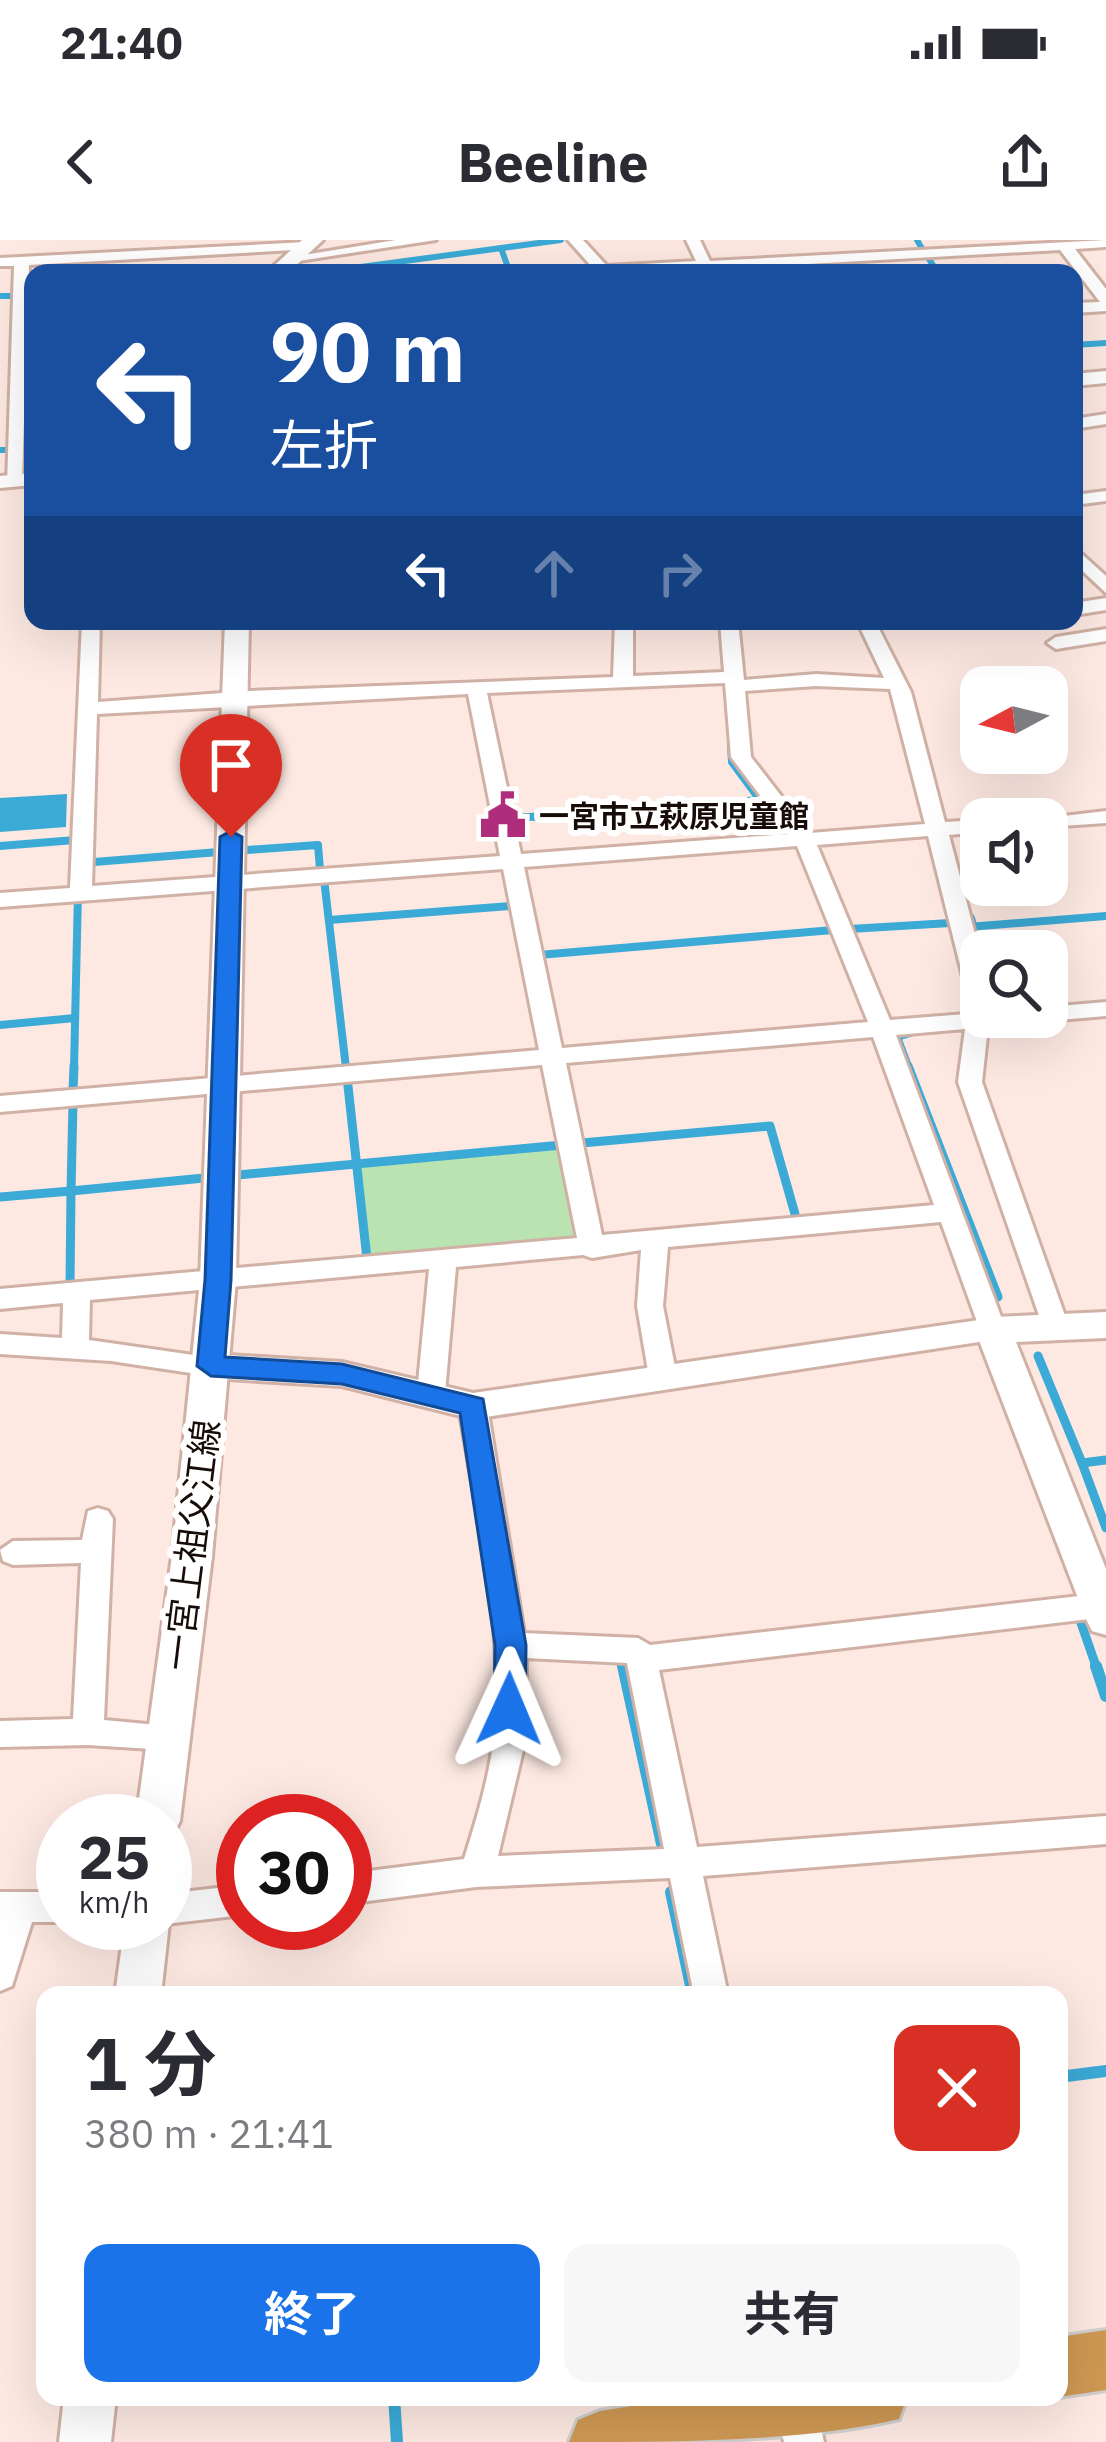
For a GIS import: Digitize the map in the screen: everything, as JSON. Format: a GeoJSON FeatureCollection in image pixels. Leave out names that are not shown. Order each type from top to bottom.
{"type":"FeatureCollection","features":[{"type":"Feature","properties":{"kind":"highway"},"geometry":{"type":"LineString","coordinates":[[1068,2366],[1106,2360]]}},
{"type":"Feature","properties":{"kind":"highway"},"geometry":{"type":"LineString","coordinates":[[600,2442],[798,2416],[840,2406]]}},
{"type":"Feature","properties":{"kind":"main road","name":"一宮上祖父江線"},"geometry":{"type":"LineString","coordinates":[[161,1794],[218,1280],[237,630]]}},
{"type":"Feature","properties":{"kind":"main road"},"geometry":{"type":"LineString","coordinates":[[1104,1609],[993,1330],[1106,1324]]}},
{"type":"Feature","properties":{"kind":"main road"},"geometry":{"type":"LineString","coordinates":[[139,1986],[143,1950]]}},
{"type":"Feature","properties":{"kind":"main road"},"geometry":{"type":"LineString","coordinates":[[85,2442],[89,2406]]}},
{"type":"Feature","properties":{"kind":"street"},"geometry":{"type":"LineString","coordinates":[[30,264],[43,240]]}},
{"type":"Feature","properties":{"kind":"street"},"geometry":{"type":"LineString","coordinates":[[0,262],[216,245],[304,248],[429,240]]}},
{"type":"Feature","properties":{"kind":"street"},"geometry":{"type":"LineString","coordinates":[[574,240],[596,264]]}},
{"type":"Feature","properties":{"kind":"street"},"geometry":{"type":"LineString","coordinates":[[850,240],[864,264]]}},
{"type":"Feature","properties":{"kind":"street"},"geometry":{"type":"LineString","coordinates":[[771,264],[1106,243]]}},
{"type":"Feature","properties":{"kind":"street"},"geometry":{"type":"LineString","coordinates":[[1083,272],[1106,303]]}},
{"type":"Feature","properties":{"kind":"street"},"geometry":{"type":"LineString","coordinates":[[15,481],[17,343],[24,303]]}},
{"type":"Feature","properties":{"kind":"street"},"geometry":{"type":"LineString","coordinates":[[1083,561],[1106,587]]}},
{"type":"Feature","properties":{"kind":"street"},"geometry":{"type":"LineString","coordinates":[[81,894],[91,630]]}},
{"type":"Feature","properties":{"kind":"street"},"geometry":{"type":"LineString","coordinates":[[623,684],[624,630]]}},
{"type":"Feature","properties":{"kind":"street"},"geometry":{"type":"LineString","coordinates":[[0,1344],[342,1374],[473,1406],[993,1330],[882,1028],[805,841],[741,757],[730,630]]}},
{"type":"Feature","properties":{"kind":"street"},"geometry":{"type":"LineString","coordinates":[[870,630],[897,683],[961,930]]}},
{"type":"Feature","properties":{"kind":"street"},"geometry":{"type":"LineString","coordinates":[[1057,643],[1106,635]]}},
{"type":"Feature","properties":{"kind":"street"},"geometry":{"type":"LineString","coordinates":[[88,709],[235,695],[816,680],[897,683]]}},
{"type":"Feature","properties":{"kind":"street"},"geometry":{"type":"LineString","coordinates":[[477,692],[592,1249]]}},
{"type":"Feature","properties":{"kind":"street"},"geometry":{"type":"LineString","coordinates":[[1068,820],[1106,817]]}},
{"type":"Feature","properties":{"kind":"street"},"geometry":{"type":"LineString","coordinates":[[0,900],[960,828]]}},
{"type":"Feature","properties":{"kind":"street"},"geometry":{"type":"LineString","coordinates":[[1068,1012],[1106,1009]]}},
{"type":"Feature","properties":{"kind":"street"},"geometry":{"type":"LineString","coordinates":[[0,1104],[960,1022]]}},
{"type":"Feature","properties":{"kind":"street"},"geometry":{"type":"LineString","coordinates":[[977,1038],[970,1082],[1056,1327]]}},
{"type":"Feature","properties":{"kind":"street"},"geometry":{"type":"LineString","coordinates":[[0,1300],[948,1213]]}},
{"type":"Feature","properties":{"kind":"street"},"geometry":{"type":"LineString","coordinates":[[655,1242],[650,1306],[663,1377]]}},
{"type":"Feature","properties":{"kind":"street"},"geometry":{"type":"LineString","coordinates":[[430,1393],[442,1262]]}},
{"type":"Feature","properties":{"kind":"street"},"geometry":{"type":"LineString","coordinates":[[75,1348],[76,1292]]}},
{"type":"Feature","properties":{"kind":"street"},"geometry":{"type":"LineString","coordinates":[[473,1406],[511,1645],[508,1742],[494,1817],[476,1871]]}},
{"type":"Feature","properties":{"kind":"street"},"geometry":{"type":"LineString","coordinates":[[88,1732],[98,1520]]}},
{"type":"Feature","properties":{"kind":"street"},"geometry":{"type":"LineString","coordinates":[[13,1553],[95,1551]]}},
{"type":"Feature","properties":{"kind":"street"},"geometry":{"type":"LineString","coordinates":[[641,1659],[1104,1609]]}},
{"type":"Feature","properties":{"kind":"street"},"geometry":{"type":"LineString","coordinates":[[511,1645],[638,1651],[709,1986]]}},
{"type":"Feature","properties":{"kind":"street"},"geometry":{"type":"LineString","coordinates":[[0,1734],[167,1737]]}},
{"type":"Feature","properties":{"kind":"street"},"geometry":{"type":"LineString","coordinates":[[372,1885],[476,1871],[682,1862],[1106,1831]]}},
{"type":"Feature","properties":{"kind":"street"},"geometry":{"type":"LineString","coordinates":[[0,1975],[10,1906]]}},
{"type":"Feature","properties":{"kind":"green space"},"geometry":{"type":"Polygon","coordinates":[[[563,1148],[581,1232],[572,1240],[370,1259],[359,1166],[563,1148]]]}},
{"type":"Feature","properties":{"kind":"water"},"geometry":{"type":"Polygon","coordinates":[[[67,794],[66,827],[0,832],[0,798],[67,794]]]}},
{"type":"Feature","properties":{"kind":"waterway"},"geometry":{"type":"LineString","coordinates":[[501,248],[561,240]]}},
{"type":"Feature","properties":{"kind":"waterway"},"geometry":{"type":"LineString","coordinates":[[917,240],[924,252]]}},
{"type":"Feature","properties":{"kind":"waterway"},"geometry":{"type":"LineString","coordinates":[[383,264],[501,248]]}},
{"type":"Feature","properties":{"kind":"waterway"},"geometry":{"type":"LineString","coordinates":[[501,248],[507,264]]}},
{"type":"Feature","properties":{"kind":"waterway"},"geometry":{"type":"LineString","coordinates":[[927,256],[932,264]]}},
{"type":"Feature","properties":{"kind":"waterway"},"geometry":{"type":"LineString","coordinates":[[0,296],[11,296]]}},
{"type":"Feature","properties":{"kind":"waterway"},"geometry":{"type":"LineString","coordinates":[[1083,344],[1106,343]]}},
{"type":"Feature","properties":{"kind":"waterway"},"geometry":{"type":"LineString","coordinates":[[19,449],[24,449]]}},
{"type":"Feature","properties":{"kind":"waterway"},"geometry":{"type":"LineString","coordinates":[[0,450],[7,450]]}},
{"type":"Feature","properties":{"kind":"waterway"},"geometry":{"type":"LineString","coordinates":[[516,818],[760,800],[732,762],[731,746]]}},
{"type":"Feature","properties":{"kind":"waterway"},"geometry":{"type":"LineString","coordinates":[[0,846],[75,840],[75,845]]}},
{"type":"Feature","properties":{"kind":"waterway"},"geometry":{"type":"LineString","coordinates":[[247,850],[318,845],[320,869]]}},
{"type":"Feature","properties":{"kind":"waterway"},"geometry":{"type":"LineString","coordinates":[[94,862],[219,852]]}},
{"type":"Feature","properties":{"kind":"waterway"},"geometry":{"type":"LineString","coordinates":[[324,879],[346,1068]]}},
{"type":"Feature","properties":{"kind":"waterway"},"geometry":{"type":"LineString","coordinates":[[74,1069],[78,892]]}},
{"type":"Feature","properties":{"kind":"waterway"},"geometry":{"type":"LineString","coordinates":[[329,920],[511,906]]}},
{"type":"Feature","properties":{"kind":"waterway"},"geometry":{"type":"LineString","coordinates":[[971,918],[973,925],[968,927],[1106,916]]}},
{"type":"Feature","properties":{"kind":"waterway"},"geometry":{"type":"LineString","coordinates":[[850,929],[950,923]]}},
{"type":"Feature","properties":{"kind":"waterway"},"geometry":{"type":"LineString","coordinates":[[539,951],[539,955],[833,930]]}},
{"type":"Feature","properties":{"kind":"waterway"},"geometry":{"type":"LineString","coordinates":[[0,1025],[75,1018]]}},
{"type":"Feature","properties":{"kind":"waterway"},"geometry":{"type":"LineString","coordinates":[[909,1069],[897,1037],[910,1033]]}},
{"type":"Feature","properties":{"kind":"waterway"},"geometry":{"type":"LineString","coordinates":[[73,1091],[74,1066]]}},
{"type":"Feature","properties":{"kind":"waterway"},"geometry":{"type":"LineString","coordinates":[[908,1066],[998,1297]]}},
{"type":"Feature","properties":{"kind":"waterway"},"geometry":{"type":"LineString","coordinates":[[347,1077],[357,1164]]}},
{"type":"Feature","properties":{"kind":"waterway"},"geometry":{"type":"LineString","coordinates":[[71,1191],[73,1102]]}},
{"type":"Feature","properties":{"kind":"waterway"},"geometry":{"type":"LineString","coordinates":[[582,1143],[770,1126],[795,1214]]}},
{"type":"Feature","properties":{"kind":"waterway"},"geometry":{"type":"LineString","coordinates":[[357,1164],[562,1145]]}},
{"type":"Feature","properties":{"kind":"waterway"},"geometry":{"type":"LineString","coordinates":[[238,1175],[357,1164]]}},
{"type":"Feature","properties":{"kind":"waterway"},"geometry":{"type":"LineString","coordinates":[[357,1164],[367,1259]]}},
{"type":"Feature","properties":{"kind":"waterway"},"geometry":{"type":"LineString","coordinates":[[71,1191],[204,1178]]}},
{"type":"Feature","properties":{"kind":"waterway"},"geometry":{"type":"LineString","coordinates":[[0,1197],[71,1191]]}},
{"type":"Feature","properties":{"kind":"waterway"},"geometry":{"type":"LineString","coordinates":[[70,1286],[71,1191]]}},
{"type":"Feature","properties":{"kind":"waterway"},"geometry":{"type":"LineString","coordinates":[[1038,1356],[1082,1463]]}},
{"type":"Feature","properties":{"kind":"waterway"},"geometry":{"type":"LineString","coordinates":[[1082,1463],[1106,1460]]}},
{"type":"Feature","properties":{"kind":"waterway"},"geometry":{"type":"LineString","coordinates":[[1082,1463],[1106,1528]]}},
{"type":"Feature","properties":{"kind":"waterway"},"geometry":{"type":"LineString","coordinates":[[1080,1620],[1097,1669]]}},
{"type":"Feature","properties":{"kind":"waterway"},"geometry":{"type":"LineString","coordinates":[[621,1657],[624,1669]]}},
{"type":"Feature","properties":{"kind":"waterway"},"geometry":{"type":"LineString","coordinates":[[623,1666],[662,1844]]}},
{"type":"Feature","properties":{"kind":"waterway"},"geometry":{"type":"LineString","coordinates":[[1097,1669],[1106,1696]]}},
{"type":"Feature","properties":{"kind":"waterway"},"geometry":{"type":"LineString","coordinates":[[671,1892],[691,1986]]}},
{"type":"Feature","properties":{"kind":"waterway"},"geometry":{"type":"LineString","coordinates":[[1068,2076],[1106,2071]]}},
{"type":"Feature","properties":{"kind":"waterway"},"geometry":{"type":"LineString","coordinates":[[395,2406],[397,2442]]}},
{"type":"Feature","properties":{"kind":"place","name":"一宮市立萩原児童館"},"geometry":{"type":"Point","coordinates":[503,815]}},
{"type":"Feature","properties":{"kind":"route"},"geometry":{"type":"LineString","coordinates":[[231,837],[218,1280],[211,1366],[342,1374],[473,1406],[511,1645],[509,1709]]}}]}
